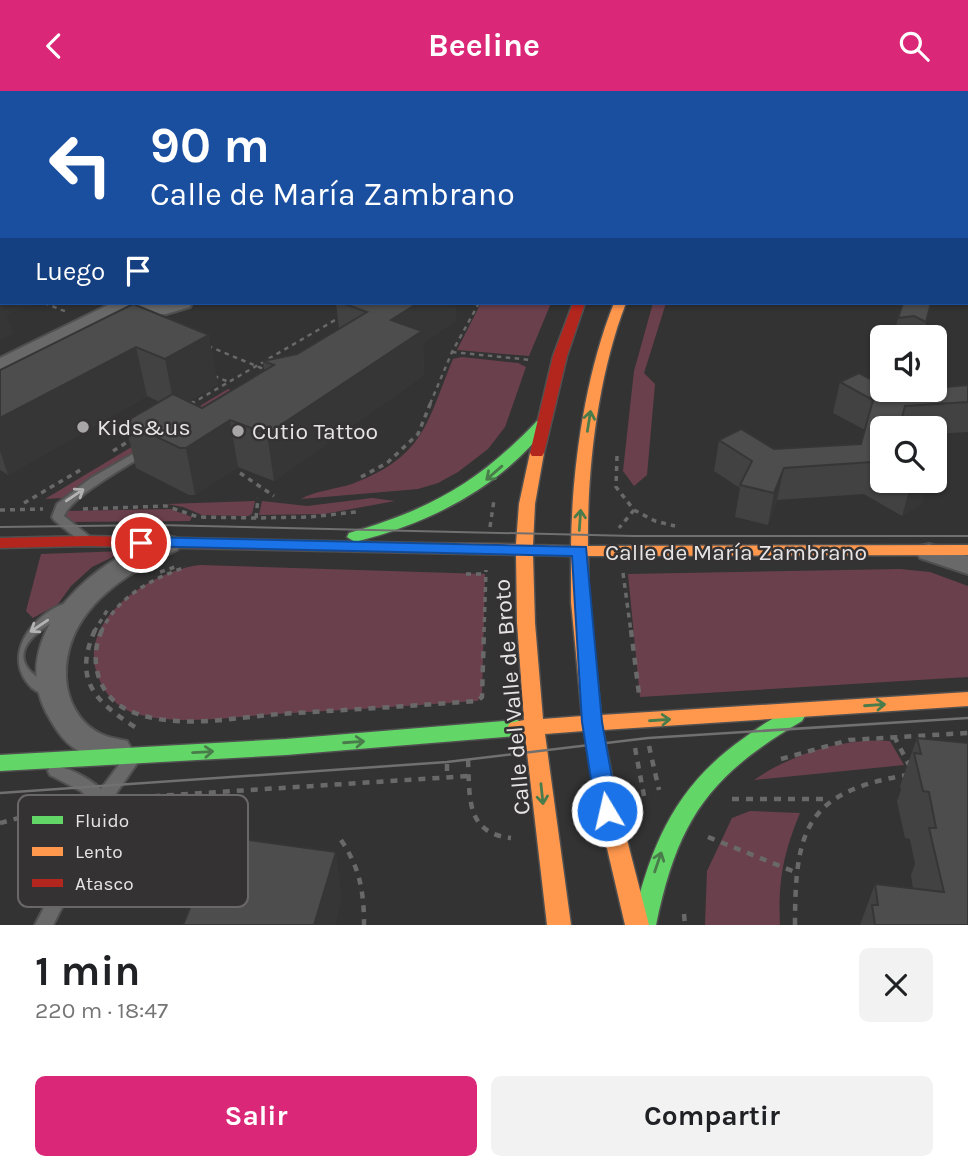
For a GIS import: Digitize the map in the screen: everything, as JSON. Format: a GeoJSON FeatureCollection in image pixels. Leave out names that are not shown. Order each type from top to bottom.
{"type":"FeatureCollection","features":[{"type":"Feature","properties":{"kind":"main road","name":"Calle del Valle de Broto"},"geometry":{"type":"LineString","coordinates":[[559,925],[534,726],[524,550],[525,519],[542,425],[560,356],[578,305]]}},
{"type":"Feature","properties":{"kind":"main road"},"geometry":{"type":"LineString","coordinates":[[619,305],[589,415],[582,488],[580,551],[592,722],[607,811],[637,925]]}},
{"type":"Feature","properties":{"kind":"main road"},"geometry":{"type":"LineString","coordinates":[[321,545],[384,530],[472,492],[514,456],[542,425]]}},
{"type":"Feature","properties":{"kind":"main road","name":"Calle de María Zambrano"},"geometry":{"type":"LineString","coordinates":[[0,543],[88,541],[580,551],[968,551]]}},
{"type":"Feature","properties":{"kind":"main road"},"geometry":{"type":"LineString","coordinates":[[138,743],[379,740],[534,726],[968,699]]}},
{"type":"Feature","properties":{"kind":"main road"},"geometry":{"type":"LineString","coordinates":[[644,925],[648,890],[662,849],[711,771],[753,737],[807,710]]}},
{"type":"Feature","properties":{"kind":"main road"},"geometry":{"type":"LineString","coordinates":[[0,763],[31,761],[80,748]]}},
{"type":"Feature","properties":{"kind":"street"},"geometry":{"type":"LineString","coordinates":[[0,366],[123,305]]}},
{"type":"Feature","properties":{"kind":"street"},"geometry":{"type":"LineString","coordinates":[[47,342],[70,337],[92,340],[95,327],[108,317],[152,305],[170,308],[178,305]]}},
{"type":"Feature","properties":{"kind":"street","name":"Calle de María Zambrano"},"geometry":{"type":"LineString","coordinates":[[52,691],[51,663],[55,647],[84,598],[122,565],[168,544]]}},
{"type":"Feature","properties":{"kind":"street"},"geometry":{"type":"LineString","coordinates":[[928,552],[968,565]]}},
{"type":"Feature","properties":{"kind":"street"},"geometry":{"type":"LineString","coordinates":[[52,691],[80,748],[138,743]]}},
{"type":"Feature","properties":{"kind":"lane"},"geometry":{"type":"LineString","coordinates":[[88,541],[58,517],[64,502],[154,445]]}},
{"type":"Feature","properties":{"kind":"lane"},"geometry":{"type":"LineString","coordinates":[[52,691],[40,688],[24,677],[18,661],[20,644],[32,631],[84,598]]}},
{"type":"Feature","properties":{"kind":"lane"},"geometry":{"type":"LineString","coordinates":[[105,795],[138,743]]}},
{"type":"Feature","properties":{"kind":"lane"},"geometry":{"type":"LineString","coordinates":[[80,748],[84,794]]}},
{"type":"Feature","properties":{"kind":"lane"},"geometry":{"type":"LineString","coordinates":[[31,761],[87,795]]}},
{"type":"Feature","properties":{"kind":"lane"},"geometry":{"type":"LineString","coordinates":[[44,925],[53,907]]}},
{"type":"Feature","properties":{"kind":"path"},"geometry":{"type":"LineString","coordinates":[[48,305],[66,313]]}},
{"type":"Feature","properties":{"kind":"path"},"geometry":{"type":"LineString","coordinates":[[361,477],[387,463],[418,434],[452,352],[478,305]]}},
{"type":"Feature","properties":{"kind":"path"},"geometry":{"type":"LineString","coordinates":[[183,409],[353,310]]}},
{"type":"Feature","properties":{"kind":"path"},"geometry":{"type":"LineString","coordinates":[[197,342],[272,373]]}},
{"type":"Feature","properties":{"kind":"path"},"geometry":{"type":"LineString","coordinates":[[452,352],[531,360]]}},
{"type":"Feature","properties":{"kind":"path"},"geometry":{"type":"LineString","coordinates":[[205,372],[229,382]]}},
{"type":"Feature","properties":{"kind":"path"},"geometry":{"type":"LineString","coordinates":[[103,456],[137,436]]}},
{"type":"Feature","properties":{"kind":"path"},"geometry":{"type":"LineString","coordinates":[[23,503],[92,463]]}},
{"type":"Feature","properties":{"kind":"path"},"geometry":{"type":"LineString","coordinates":[[240,473],[274,496]]}},
{"type":"Feature","properties":{"kind":"path"},"geometry":{"type":"LineString","coordinates":[[582,488],[616,487]]}},
{"type":"Feature","properties":{"kind":"path"},"geometry":{"type":"LineString","coordinates":[[193,566],[160,576],[129,596],[114,610],[98,638],[94,664],[97,677],[107,694],[125,709],[158,718],[186,720],[477,701],[482,697],[485,574],[495,492],[472,492]]}},
{"type":"Feature","properties":{"kind":"path"},"geometry":{"type":"LineString","coordinates":[[256,518],[258,498]]}},
{"type":"Feature","properties":{"kind":"path"},"geometry":{"type":"LineString","coordinates":[[0,510],[166,506],[198,517],[256,518],[309,517],[360,511]]}},
{"type":"Feature","properties":{"kind":"path"},"geometry":{"type":"LineString","coordinates":[[634,510],[654,521],[681,527]]}},
{"type":"Feature","properties":{"kind":"path"},"geometry":{"type":"LineString","coordinates":[[458,573],[485,574]]}},
{"type":"Feature","properties":{"kind":"path"},"geometry":{"type":"LineString","coordinates":[[138,743],[91,687],[83,667],[86,648],[107,610],[144,579]]}},
{"type":"Feature","properties":{"kind":"path"},"geometry":{"type":"LineString","coordinates":[[195,728],[309,716]]}},
{"type":"Feature","properties":{"kind":"path"},"geometry":{"type":"LineString","coordinates":[[774,762],[830,743],[894,736],[968,733]]}},
{"type":"Feature","properties":{"kind":"path"},"geometry":{"type":"LineString","coordinates":[[795,925],[795,872],[807,827],[828,799],[847,787],[914,774],[894,736]]}},
{"type":"Feature","properties":{"kind":"path"},"geometry":{"type":"LineString","coordinates":[[635,748],[644,796]]}},
{"type":"Feature","properties":{"kind":"path"},"geometry":{"type":"LineString","coordinates":[[447,764],[447,774]]}},
{"type":"Feature","properties":{"kind":"path"},"geometry":{"type":"LineString","coordinates":[[182,795],[469,776],[472,806],[478,826],[496,838],[517,838]]}},
{"type":"Feature","properties":{"kind":"path"},"geometry":{"type":"LineString","coordinates":[[733,792],[727,799],[828,799]]}},
{"type":"Feature","properties":{"kind":"path"},"geometry":{"type":"LineString","coordinates":[[0,823],[18,817]]}},
{"type":"Feature","properties":{"kind":"path"},"geometry":{"type":"LineString","coordinates":[[701,843],[708,828]]}},
{"type":"Feature","properties":{"kind":"path"},"geometry":{"type":"LineString","coordinates":[[708,837],[795,872]]}},
{"type":"Feature","properties":{"kind":"path"},"geometry":{"type":"LineString","coordinates":[[341,841],[357,862],[364,891],[364,925]]}},
{"type":"Feature","properties":{"kind":"path"},"geometry":{"type":"LineString","coordinates":[[684,911],[685,925]]}},
{"type":"Feature","properties":{"kind":"shaded area"},"geometry":{"type":"Polygon","coordinates":[[[480,305],[550,305],[529,356],[457,350],[480,305]]]}},
{"type":"Feature","properties":{"kind":"shaded area"},"geometry":{"type":"Polygon","coordinates":[[[652,305],[665,305],[644,373],[655,384],[647,475],[634,486],[623,471],[634,371],[652,305]]]}},
{"type":"Feature","properties":{"kind":"shaded area"},"geometry":{"type":"Polygon","coordinates":[[[462,357],[518,363],[526,367],[505,427],[488,449],[458,472],[438,483],[418,489],[301,499],[352,484],[395,462],[420,435],[453,359],[462,357]]]}},
{"type":"Feature","properties":{"kind":"shaded area"},"geometry":{"type":"Polygon","coordinates":[[[228,389],[236,393],[62,498],[45,499],[228,389]]]}},
{"type":"Feature","properties":{"kind":"shaded area"},"geometry":{"type":"Polygon","coordinates":[[[372,498],[395,501],[324,514],[259,515],[262,501],[307,506],[372,498]]]}},
{"type":"Feature","properties":{"kind":"shaded area"},"geometry":{"type":"Polygon","coordinates":[[[255,501],[252,514],[248,516],[202,515],[167,504],[255,501]]]}},
{"type":"Feature","properties":{"kind":"shaded area"},"geometry":{"type":"Polygon","coordinates":[[[170,509],[192,517],[190,521],[69,522],[65,511],[170,509]]]}},
{"type":"Feature","properties":{"kind":"shaded area"},"geometry":{"type":"Polygon","coordinates":[[[125,551],[92,567],[71,586],[58,604],[33,618],[26,611],[41,554],[125,551]]]}},
{"type":"Feature","properties":{"kind":"shaded area"},"geometry":{"type":"Polygon","coordinates":[[[200,565],[485,574],[482,697],[477,701],[206,720],[154,718],[126,710],[108,695],[94,663],[96,642],[105,622],[119,605],[158,578],[200,565]]]}},
{"type":"Feature","properties":{"kind":"shaded area"},"geometry":{"type":"Polygon","coordinates":[[[900,569],[930,572],[968,586],[968,677],[640,697],[628,574],[900,569]]]}},
{"type":"Feature","properties":{"kind":"shaded area"},"geometry":{"type":"Polygon","coordinates":[[[890,741],[904,765],[754,780],[785,762],[819,749],[855,742],[890,741]]]}},
{"type":"Feature","properties":{"kind":"shaded area"},"geometry":{"type":"Polygon","coordinates":[[[750,811],[800,813],[783,868],[780,925],[705,925],[707,871],[732,818],[750,811]]]}},
{"type":"Feature","properties":{"kind":"building"},"geometry":{"type":"Polygon","coordinates":[[[131,305],[209,335],[165,359],[136,347],[0,418],[0,370],[131,305]]]}},
{"type":"Feature","properties":{"kind":"building"},"geometry":{"type":"Polygon","coordinates":[[[348,305],[415,305],[391,320],[422,331],[267,434],[230,420],[186,448],[180,448],[125,422],[173,394],[202,408],[274,365],[263,361],[297,354],[367,312],[348,305]]]}},
{"type":"Feature","properties":{"kind":"building"},"geometry":{"type":"Polygon","coordinates":[[[902,305],[930,305],[926,322],[914,316],[898,318],[902,305]]]}},
{"type":"Feature","properties":{"kind":"building"},"geometry":{"type":"Polygon","coordinates":[[[859,373],[870,379],[870,398],[840,382],[859,373]]]}},
{"type":"Feature","properties":{"kind":"building"},"geometry":{"type":"Polygon","coordinates":[[[968,385],[968,402],[905,406],[902,416],[870,416],[870,462],[784,468],[774,493],[740,485],[752,461],[719,440],[741,429],[774,449],[861,444],[872,402],[947,402],[947,387],[968,385]]]}},
{"type":"Feature","properties":{"kind":"building"},"geometry":{"type":"Polygon","coordinates":[[[917,738],[968,743],[968,925],[875,925],[872,905],[878,905],[875,884],[944,892],[929,828],[936,828],[929,792],[923,791],[914,753],[921,754],[917,738]]]}},
{"type":"Feature","properties":{"kind":"building"},"geometry":{"type":"Polygon","coordinates":[[[248,840],[336,852],[314,925],[183,925],[190,907],[248,907],[248,840]]]}},
{"type":"Feature","properties":{"kind":"tram line"},"geometry":{"type":"LineString","coordinates":[[0,527],[158,525],[633,536],[968,536]]}},
{"type":"Feature","properties":{"kind":"tram line"},"geometry":{"type":"LineString","coordinates":[[0,793],[447,762],[648,738],[968,718]]}},
{"type":"Feature","properties":{"kind":"traffic: fast"},"geometry":{"type":"LineString","coordinates":[[355,537],[411,518],[458,496],[500,466],[542,424]]}},
{"type":"Feature","properties":{"kind":"traffic: fast"},"geometry":{"type":"LineString","coordinates":[[644,925],[662,855],[691,800],[711,776],[734,755],[795,716]]}},
{"type":"Feature","properties":{"kind":"traffic: fast"},"geometry":{"type":"LineString","coordinates":[[0,763],[286,747],[517,728]]}},
{"type":"Feature","properties":{"kind":"traffic: slow"},"geometry":{"type":"LineString","coordinates":[[619,305],[601,367],[584,471],[580,602],[585,667],[605,797],[637,925]]}},
{"type":"Feature","properties":{"kind":"traffic: slow"},"geometry":{"type":"LineString","coordinates":[[537,453],[525,521],[526,623],[539,774],[559,925]]}},
{"type":"Feature","properties":{"kind":"traffic: slow"},"geometry":{"type":"LineString","coordinates":[[422,548],[580,551],[968,550]]}},
{"type":"Feature","properties":{"kind":"traffic: slow"},"geometry":{"type":"LineString","coordinates":[[517,728],[968,699]]}},
{"type":"Feature","properties":{"kind":"traffic: jam"},"geometry":{"type":"LineString","coordinates":[[537,453],[560,356],[578,305]]}},
{"type":"Feature","properties":{"kind":"traffic: jam"},"geometry":{"type":"LineString","coordinates":[[0,543],[88,541],[422,548]]}},
{"type":"Feature","properties":{"kind":"place","name":"Kids&us"},"geometry":{"type":"Point","coordinates":[83,427]}},
{"type":"Feature","properties":{"kind":"place","name":"Cutio Tattoo"},"geometry":{"type":"Point","coordinates":[238,431]}},
{"type":"Feature","properties":{"kind":"route"},"geometry":{"type":"LineString","coordinates":[[141,543],[580,551],[583,631],[592,722],[607,811]]}}]}
